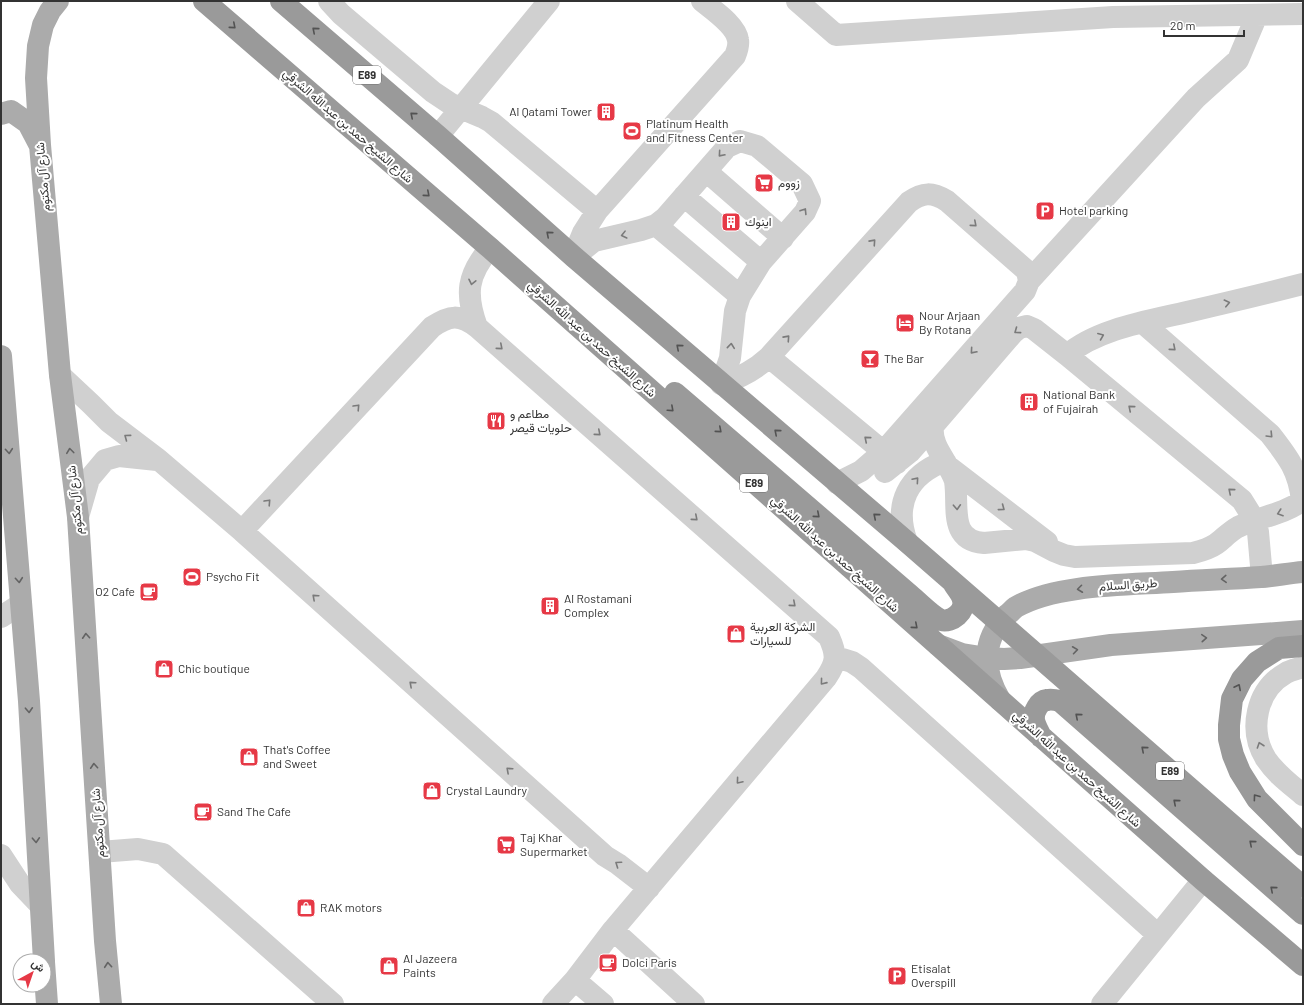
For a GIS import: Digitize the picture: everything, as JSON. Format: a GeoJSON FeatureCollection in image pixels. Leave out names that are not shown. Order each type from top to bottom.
{"type":"FeatureCollection","features":[{"type":"Feature","properties":{"kind":"highway","name":"شارع الشيخ حمد بن عبد الله الشرقي"},"geometry":{"type":"LineString","coordinates":[[204,1],[490,248],[1203,880],[1303,965]]}},
{"type":"Feature","properties":{"kind":"highway","name":"E89"},"geometry":{"type":"LineString","coordinates":[[281,1],[438,136],[574,257],[907,542],[1303,887]]}},
{"type":"Feature","properties":{"kind":"highway"},"geometry":{"type":"LineString","coordinates":[[608,353],[636,364],[660,380],[937,618],[943,621],[953,619],[963,606],[963,600],[952,582]]}},
{"type":"Feature","properties":{"kind":"highway"},"geometry":{"type":"LineString","coordinates":[[1303,646],[1279,648],[1257,662],[1242,679],[1232,699],[1229,739],[1233,755],[1240,772],[1257,799],[1303,844]]}},
{"type":"Feature","properties":{"kind":"highway"},"geometry":{"type":"LineString","coordinates":[[1041,737],[1034,717],[1037,708],[1041,703],[1047,700],[1060,701],[1303,914]]}},
{"type":"Feature","properties":{"kind":"main road","name":"شارع آل مكتوم"},"geometry":{"type":"LineString","coordinates":[[58,1],[50,11],[43,25],[38,46],[36,78],[40,146],[60,375],[78,517],[105,940],[111,1004]]}},
{"type":"Feature","properties":{"kind":"main road"},"geometry":{"type":"LineString","coordinates":[[1,114],[11,111],[28,123],[40,146]]}},
{"type":"Feature","properties":{"kind":"main road"},"geometry":{"type":"LineString","coordinates":[[1,367],[21,604],[43,953]]}},
{"type":"Feature","properties":{"kind":"main road","name":"طريق السلام"},"geometry":{"type":"LineString","coordinates":[[1000,700],[993,688],[989,675],[987,658],[988,647],[999,623],[1016,608],[1050,594],[1106,586],[1262,577],[1303,572]]}},
{"type":"Feature","properties":{"kind":"main road"},"geometry":{"type":"LineString","coordinates":[[938,645],[962,654],[1004,659],[1112,645],[1303,631]]}},
{"type":"Feature","properties":{"kind":"main road"},"geometry":{"type":"LineString","coordinates":[[46,993],[47,1004]]}},
{"type":"Feature","properties":{"kind":"street"},"geometry":{"type":"LineString","coordinates":[[329,1],[432,92],[461,109],[477,114],[491,122],[597,211]]}},
{"type":"Feature","properties":{"kind":"street"},"geometry":{"type":"LineString","coordinates":[[438,136],[549,1]]}},
{"type":"Feature","properties":{"kind":"street"},"geometry":{"type":"LineString","coordinates":[[574,257],[583,233],[597,211],[735,56],[738,48],[738,40],[732,26],[702,1]]}},
{"type":"Feature","properties":{"kind":"street"},"geometry":{"type":"LineString","coordinates":[[797,1],[836,35],[1265,10],[1303,14]]}},
{"type":"Feature","properties":{"kind":"street"},"geometry":{"type":"LineString","coordinates":[[843,488],[872,481],[1025,291],[1029,281],[1196,98],[1238,60],[1265,10]]}},
{"type":"Feature","properties":{"kind":"street"},"geometry":{"type":"LineString","coordinates":[[574,257],[594,241],[656,225],[665,218],[727,147],[740,141],[757,146],[802,184],[810,201],[805,212],[761,262],[740,296],[735,311],[730,358],[721,384]]}},
{"type":"Feature","properties":{"kind":"street"},"geometry":{"type":"LineString","coordinates":[[706,172],[783,238]]}},
{"type":"Feature","properties":{"kind":"street"},"geometry":{"type":"LineString","coordinates":[[721,384],[748,373],[770,357],[909,202],[917,196],[928,194],[938,196],[948,201],[1020,264],[1027,271],[1029,281]]}},
{"type":"Feature","properties":{"kind":"street"},"geometry":{"type":"LineString","coordinates":[[684,196],[761,262]]}},
{"type":"Feature","properties":{"kind":"street"},"geometry":{"type":"LineString","coordinates":[[656,225],[740,296]]}},
{"type":"Feature","properties":{"kind":"street"},"geometry":{"type":"LineString","coordinates":[[477,326],[471,311],[469,294],[470,288],[472,277],[479,261],[490,248]]}},
{"type":"Feature","properties":{"kind":"street"},"geometry":{"type":"LineString","coordinates":[[1067,355],[1087,341],[1143,322],[1303,284]]}},
{"type":"Feature","properties":{"kind":"street"},"geometry":{"type":"LineString","coordinates":[[242,531],[432,327],[442,320],[455,317],[467,319],[477,326],[830,637],[836,657],[833,668],[826,678],[613,930],[575,980],[553,1004]]}},
{"type":"Feature","properties":{"kind":"street"},"geometry":{"type":"LineString","coordinates":[[933,426],[932,438],[953,474],[956,488],[958,524],[960,531],[970,540],[984,543],[1026,539],[1035,541],[1064,555],[1075,556],[1193,553],[1216,544],[1231,531],[1287,510],[1303,501],[1301,486],[1293,466],[1286,454],[1270,434],[1143,322]]}},
{"type":"Feature","properties":{"kind":"street"},"geometry":{"type":"LineString","coordinates":[[890,458],[914,448],[1013,333],[1019,328],[1027,326],[1034,329],[1067,355],[1242,500],[1255,521],[1258,532],[1262,577]]}},
{"type":"Feature","properties":{"kind":"street"},"geometry":{"type":"LineString","coordinates":[[770,357],[890,458]]}},
{"type":"Feature","properties":{"kind":"street"},"geometry":{"type":"LineString","coordinates":[[60,375],[109,422],[159,460],[242,531],[605,856],[649,888]]}},
{"type":"Feature","properties":{"kind":"street"},"geometry":{"type":"LineString","coordinates":[[78,517],[89,479],[105,460],[119,456],[159,460]]}},
{"type":"Feature","properties":{"kind":"street"},"geometry":{"type":"LineString","coordinates":[[907,542],[901,519],[902,506],[906,494],[922,473],[933,466],[947,464],[1064,555]]}},
{"type":"Feature","properties":{"kind":"street"},"geometry":{"type":"LineString","coordinates":[[1,513],[16,535]]}},
{"type":"Feature","properties":{"kind":"street"},"geometry":{"type":"LineString","coordinates":[[1,617],[21,604]]}},
{"type":"Feature","properties":{"kind":"street"},"geometry":{"type":"LineString","coordinates":[[836,657],[852,662],[861,668],[1158,935]]}},
{"type":"Feature","properties":{"kind":"street"},"geometry":{"type":"LineString","coordinates":[[1303,667],[1285,674],[1271,687],[1262,699],[1259,706],[1256,714],[1256,726],[1260,747],[1268,761],[1277,773],[1303,795]]}},
{"type":"Feature","properties":{"kind":"street"},"geometry":{"type":"LineString","coordinates":[[100,852],[138,849],[163,854],[333,1004]]}},
{"type":"Feature","properties":{"kind":"street"},"geometry":{"type":"LineString","coordinates":[[1,855],[20,884],[40,905]]}},
{"type":"Feature","properties":{"kind":"street"},"geometry":{"type":"LineString","coordinates":[[1102,1004],[1203,880]]}},
{"type":"Feature","properties":{"kind":"street"},"geometry":{"type":"LineString","coordinates":[[613,930],[694,1004]]}},
{"type":"Feature","properties":{"kind":"street"},"geometry":{"type":"LineString","coordinates":[[575,980],[603,1004]]}},
{"type":"Feature","properties":{"kind":"place","name":"Al Qatami Tower"},"geometry":{"type":"Point","coordinates":[606,112]}},
{"type":"Feature","properties":{"kind":"place","name":"Platinum Health and Fitness Center"},"geometry":{"type":"Point","coordinates":[632,131]}},
{"type":"Feature","properties":{"kind":"place","name":"زووم"},"geometry":{"type":"Point","coordinates":[764,183]}},
{"type":"Feature","properties":{"kind":"place","name":"Hotel parking"},"geometry":{"type":"Point","coordinates":[1045,211]}},
{"type":"Feature","properties":{"kind":"place","name":"اينوك"},"geometry":{"type":"Point","coordinates":[731,222]}},
{"type":"Feature","properties":{"kind":"place","name":"Nour Arjaan By Rotana"},"geometry":{"type":"Point","coordinates":[905,323]}},
{"type":"Feature","properties":{"kind":"place","name":"The Bar"},"geometry":{"type":"Point","coordinates":[870,359]}},
{"type":"Feature","properties":{"kind":"place","name":"National Bank of Fujairah"},"geometry":{"type":"Point","coordinates":[1029,402]}},
{"type":"Feature","properties":{"kind":"place","name":"مطاعم و حلويات قيصر"},"geometry":{"type":"Point","coordinates":[496,421]}},
{"type":"Feature","properties":{"kind":"place","name":"Psycho Fit"},"geometry":{"type":"Point","coordinates":[192,577]}},
{"type":"Feature","properties":{"kind":"place","name":"O2 Cafe"},"geometry":{"type":"Point","coordinates":[149,592]}},
{"type":"Feature","properties":{"kind":"place","name":"Al Rostamani Complex"},"geometry":{"type":"Point","coordinates":[550,606]}},
{"type":"Feature","properties":{"kind":"place","name":"الشركة العربية للسيارات"},"geometry":{"type":"Point","coordinates":[736,634]}},
{"type":"Feature","properties":{"kind":"place","name":"Chic boutique"},"geometry":{"type":"Point","coordinates":[164,669]}},
{"type":"Feature","properties":{"kind":"place","name":"That's Coffee and Sweet"},"geometry":{"type":"Point","coordinates":[249,757]}},
{"type":"Feature","properties":{"kind":"place","name":"Crystal Laundry"},"geometry":{"type":"Point","coordinates":[432,791]}},
{"type":"Feature","properties":{"kind":"place","name":"Sand The Cafe"},"geometry":{"type":"Point","coordinates":[203,812]}},
{"type":"Feature","properties":{"kind":"place","name":"Taj Khar Supermarket"},"geometry":{"type":"Point","coordinates":[506,845]}},
{"type":"Feature","properties":{"kind":"place","name":"RAK motors"},"geometry":{"type":"Point","coordinates":[306,908]}},
{"type":"Feature","properties":{"kind":"place","name":"Dolci Paris"},"geometry":{"type":"Point","coordinates":[608,963]}},
{"type":"Feature","properties":{"kind":"place","name":"Al Jazeera Paints"},"geometry":{"type":"Point","coordinates":[389,966]}},
{"type":"Feature","properties":{"kind":"place","name":"Etisalat Overspill"},"geometry":{"type":"Point","coordinates":[897,976]}}]}
